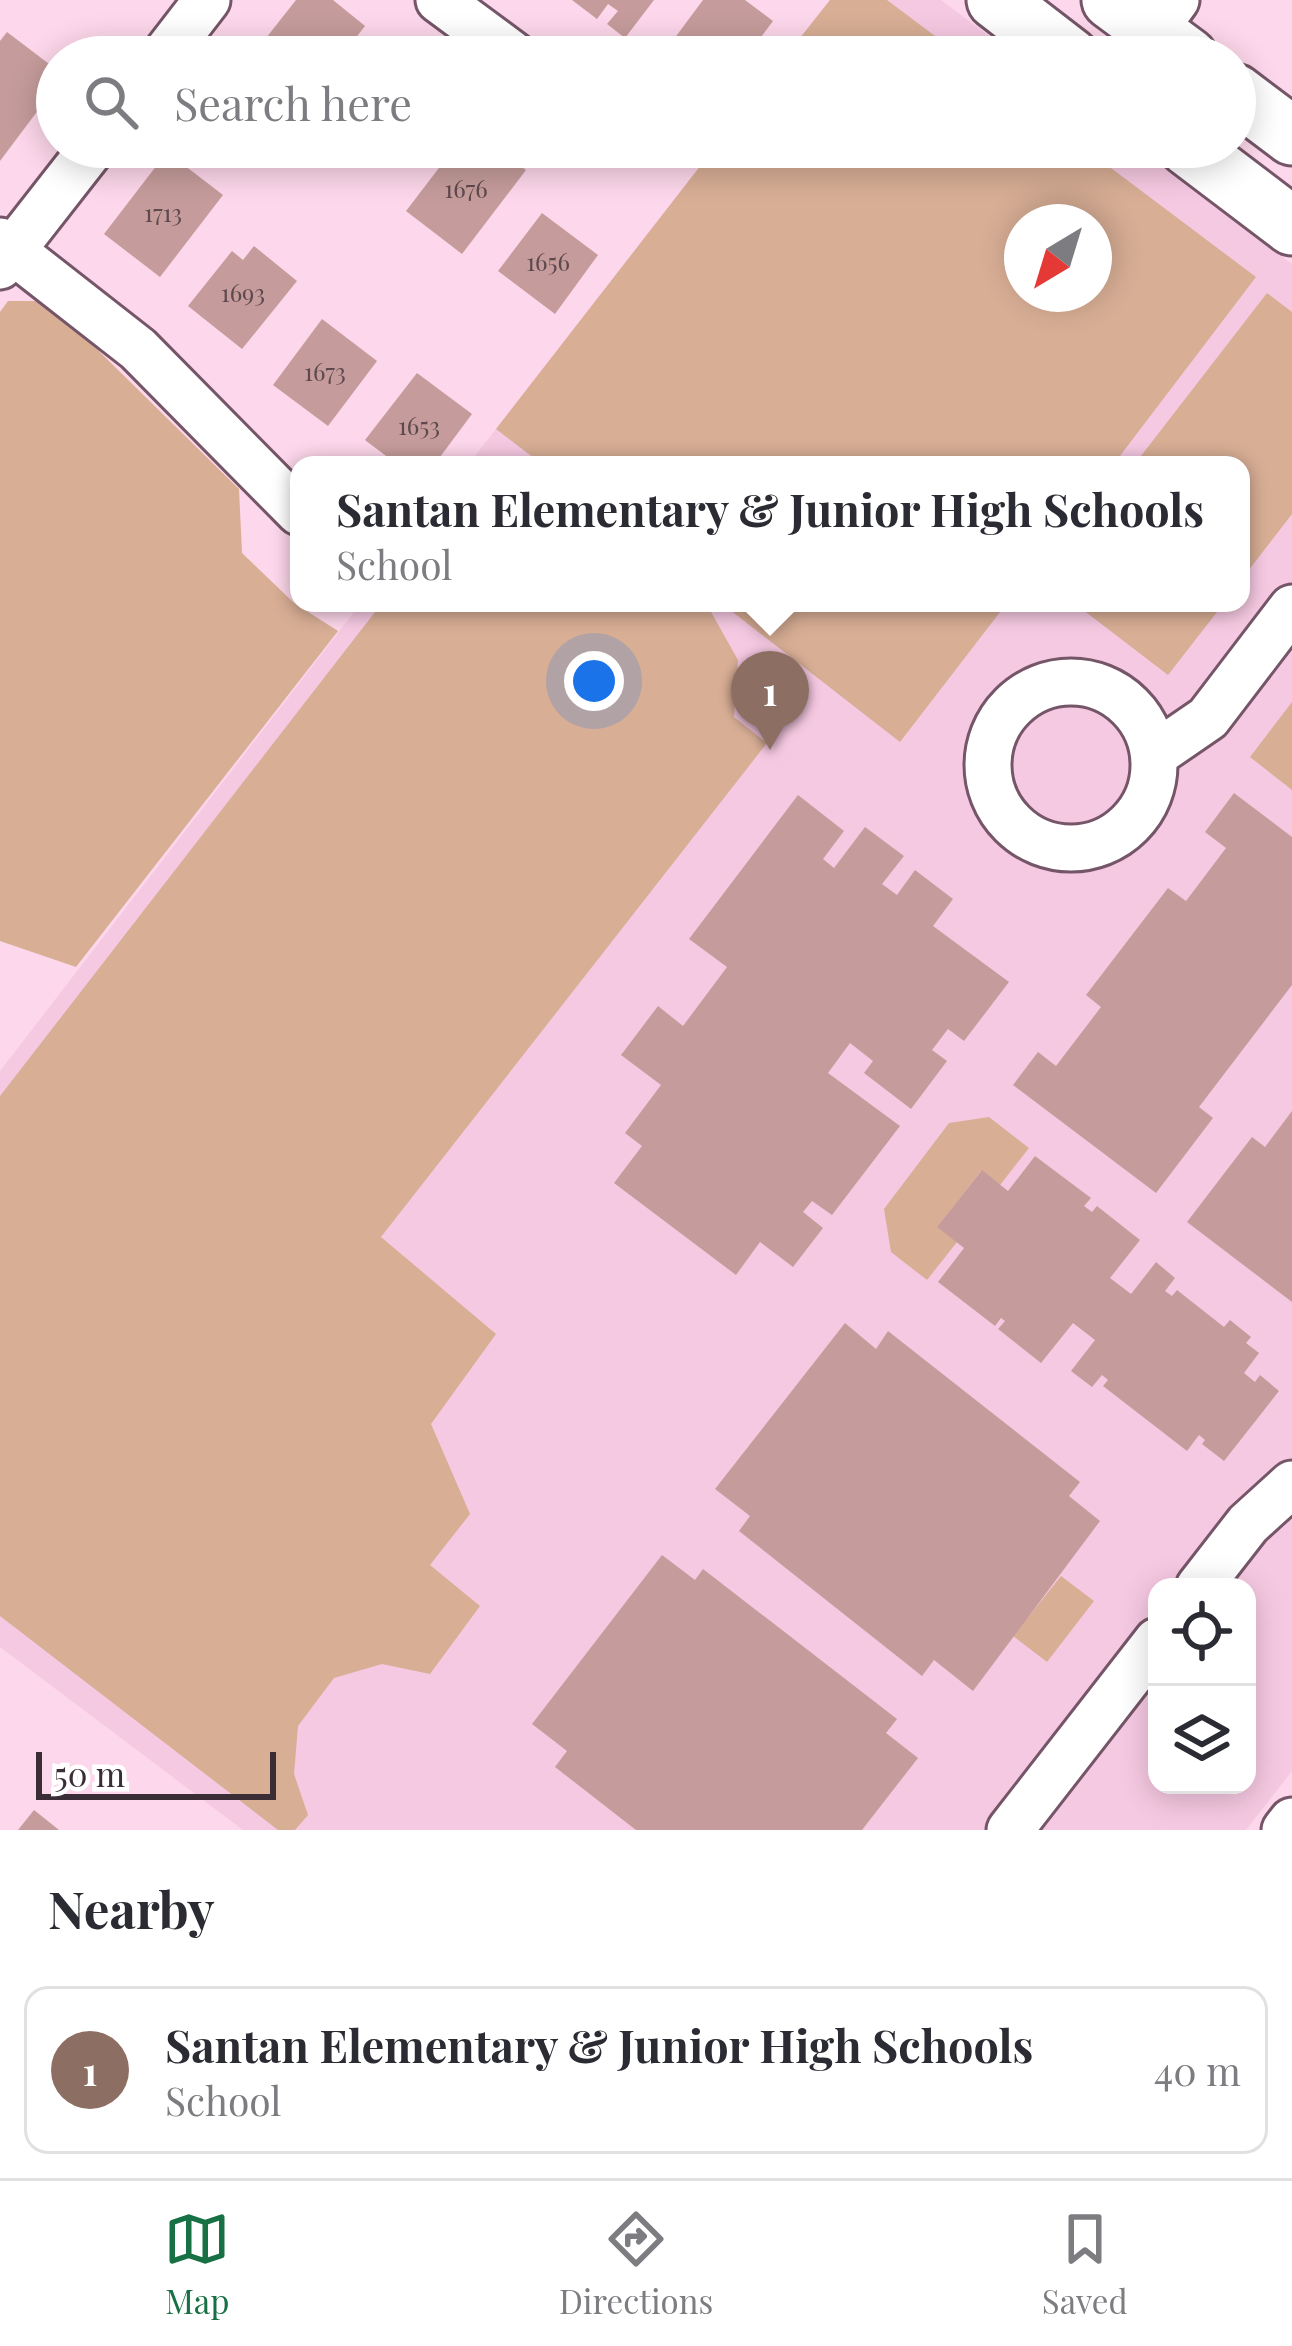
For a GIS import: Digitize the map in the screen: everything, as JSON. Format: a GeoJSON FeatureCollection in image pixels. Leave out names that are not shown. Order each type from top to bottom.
{"type":"FeatureCollection","features":[{"type":"Feature","properties":{"kind":"main road"},"geometry":{"type":"LineString","coordinates":[[996,0],[1043,36]]}},
{"type":"Feature","properties":{"kind":"main road"},"geometry":{"type":"LineString","coordinates":[[1256,109],[1292,136]]}},
{"type":"Feature","properties":{"kind":"main road"},"geometry":{"type":"LineString","coordinates":[[1216,168],[1292,226]]}},
{"type":"Feature","properties":{"kind":"street"},"geometry":{"type":"LineString","coordinates":[[179,36],[207,0]]}},
{"type":"Feature","properties":{"kind":"street"},"geometry":{"type":"LineString","coordinates":[[439,0],[488,36]]}},
{"type":"Feature","properties":{"kind":"street"},"geometry":{"type":"LineString","coordinates":[[75,168],[4,253],[138,349],[290,503]]}},
{"type":"Feature","properties":{"kind":"street"},"geometry":{"type":"LineString","coordinates":[[1154,755],[1208,718],[1292,608]]}},
{"type":"Feature","properties":{"kind":"street"},"geometry":{"type":"LineString","coordinates":[[1206,1578],[1248,1524],[1292,1484]]}},
{"type":"Feature","properties":{"kind":"street"},"geometry":{"type":"LineString","coordinates":[[1010,1830],[1148,1653]]}},
{"type":"Feature","properties":{"kind":"street"},"geometry":{"type":"LineString","coordinates":[[1285,1830],[1292,1821]]}},
{"type":"Feature","properties":{"kind":"shaded area"},"geometry":{"type":"Polygon","coordinates":[[[830,0],[941,0],[989,36],[802,36],[830,0]]]}},
{"type":"Feature","properties":{"kind":"shaded area"},"geometry":{"type":"Polygon","coordinates":[[[830,0],[887,0],[935,36],[802,36],[830,0]]]}},
{"type":"Feature","properties":{"kind":"shaded area"},"geometry":{"type":"Polygon","coordinates":[[[699,168],[1164,168],[1292,264],[1292,1771],[1246,1830],[243,1830],[0,1647],[0,1071],[354,612],[1250,612],[1250,456],[475,456],[699,168]]]}},
{"type":"Feature","properties":{"kind":"shaded area"},"geometry":{"type":"Polygon","coordinates":[[[699,168],[1111,168],[1256,277],[1120,456],[531,456],[496,429],[699,168]]]}},
{"type":"Feature","properties":{"kind":"shaded area"},"geometry":{"type":"Polygon","coordinates":[[[1267,293],[1292,312],[1292,514],[1250,568],[1250,456],[1141,456],[1267,293]]]}},
{"type":"Feature","properties":{"kind":"shaded area"},"geometry":{"type":"Polygon","coordinates":[[[8,301],[48,301],[239,489],[242,553],[290,599],[290,612],[308,612],[338,631],[76,967],[0,941],[0,312],[8,301]]]}},
{"type":"Feature","properties":{"kind":"shaded area"},"geometry":{"type":"Polygon","coordinates":[[[375,612],[711,612],[738,660],[734,717],[767,743],[381,1237],[496,1334],[431,1424],[470,1514],[430,1565],[480,1606],[430,1674],[382,1664],[334,1678],[298,1726],[294,1774],[308,1815],[295,1830],[278,1830],[0,1616],[0,1096],[375,612]]]}},
{"type":"Feature","properties":{"kind":"shaded area"},"geometry":{"type":"Polygon","coordinates":[[[733,612],[1000,612],[900,742],[733,612]]]}},
{"type":"Feature","properties":{"kind":"shaded area"},"geometry":{"type":"Polygon","coordinates":[[[1086,612],[1217,612],[1168,675],[1086,612]]]}},
{"type":"Feature","properties":{"kind":"shaded area"},"geometry":{"type":"Polygon","coordinates":[[[1292,702],[1292,790],[1250,757],[1292,702]]]}},
{"type":"Feature","properties":{"kind":"shaded area"},"geometry":{"type":"Polygon","coordinates":[[[989,1117],[1029,1148],[1000,1185],[981,1171],[938,1226],[957,1242],[927,1280],[891,1252],[884,1209],[949,1123],[989,1117]]]}},
{"type":"Feature","properties":{"kind":"shaded area"},"geometry":{"type":"Polygon","coordinates":[[[1061,1576],[1094,1601],[1047,1662],[1013,1636],[1061,1576]]]}},
{"type":"Feature","properties":{"kind":"building"},"geometry":{"type":"Polygon","coordinates":[[[296,0],[333,0],[365,26],[357,36],[268,36],[296,0]]]}},
{"type":"Feature","properties":{"kind":"building"},"geometry":{"type":"Polygon","coordinates":[[[572,0],[654,0],[627,36],[607,24],[618,11],[608,4],[597,19],[572,0]]]}},
{"type":"Feature","properties":{"kind":"building"},"geometry":{"type":"Polygon","coordinates":[[[703,0],[745,0],[773,21],[762,36],[676,36],[703,0]]]}},
{"type":"Feature","properties":{"kind":"building"},"geometry":{"type":"Polygon","coordinates":[[[7,32],[36,54],[36,113],[0,161],[0,41],[7,32]]]}},
{"type":"Feature","properties":{"kind":"building"},"geometry":{"type":"Polygon","coordinates":[[[155,168],[188,168],[223,195],[160,277],[104,234],[155,168]]]}},
{"type":"Feature","properties":{"kind":"building"},"geometry":{"type":"Polygon","coordinates":[[[439,168],[526,170],[462,254],[406,211],[439,168]]]}},
{"type":"Feature","properties":{"kind":"building"},"geometry":{"type":"Polygon","coordinates":[[[542,213],[598,255],[555,314],[498,271],[542,213]]]}},
{"type":"Feature","properties":{"kind":"building"},"geometry":{"type":"Polygon","coordinates":[[[254,246],[297,281],[242,349],[188,306],[232,251],[243,260],[254,246]]]}},
{"type":"Feature","properties":{"kind":"building"},"geometry":{"type":"Polygon","coordinates":[[[322,319],[377,361],[328,426],[273,385],[322,319]]]}},
{"type":"Feature","properties":{"kind":"building"},"geometry":{"type":"Polygon","coordinates":[[[417,373],[472,414],[441,456],[386,456],[365,440],[417,373]]]}},
{"type":"Feature","properties":{"kind":"building"},"geometry":{"type":"Polygon","coordinates":[[[1234,793],[1292,837],[1292,985],[1199,1107],[1213,1118],[1156,1193],[1013,1085],[1038,1052],[1056,1066],[1101,1007],[1086,995],[1168,888],[1186,901],[1226,848],[1205,832],[1234,793]]]}},
{"type":"Feature","properties":{"kind":"building"},"geometry":{"type":"Polygon","coordinates":[[[798,795],[844,831],[823,859],[834,868],[865,827],[904,856],[882,884],[897,895],[915,870],[953,899],[933,926],[1009,982],[964,1041],[948,1029],[932,1050],[947,1061],[911,1109],[864,1073],[873,1061],[850,1043],[828,1073],[900,1126],[832,1215],[812,1201],[803,1212],[823,1228],[793,1267],[760,1242],[736,1275],[614,1183],[642,1146],[625,1133],[661,1085],[621,1055],[658,1006],[683,1026],[727,967],[689,939],[798,795]]]}},
{"type":"Feature","properties":{"kind":"building"},"geometry":{"type":"Polygon","coordinates":[[[1292,1111],[1292,1302],[1187,1222],[1252,1137],[1265,1147],[1292,1111]]]}},
{"type":"Feature","properties":{"kind":"building"},"geometry":{"type":"Polygon","coordinates":[[[1035,1156],[1091,1198],[1084,1206],[1092,1212],[1097,1206],[1140,1240],[1110,1278],[1131,1294],[1156,1262],[1175,1278],[1165,1291],[1172,1296],[1177,1290],[1224,1327],[1230,1320],[1251,1337],[1246,1343],[1259,1353],[1244,1373],[1255,1382],[1260,1375],[1279,1391],[1224,1461],[1202,1444],[1205,1440],[1199,1435],[1187,1451],[1103,1386],[1108,1380],[1102,1375],[1092,1387],[1071,1371],[1095,1340],[1073,1323],[1041,1363],[998,1329],[1005,1321],[1001,1318],[995,1326],[938,1282],[964,1248],[937,1227],[982,1170],[1008,1191],[1035,1156]]]}},
{"type":"Feature","properties":{"kind":"building"},"geometry":{"type":"Polygon","coordinates":[[[845,1323],[876,1349],[888,1331],[1080,1482],[1069,1496],[1100,1521],[973,1691],[934,1660],[922,1676],[739,1531],[750,1516],[715,1489],[845,1323]]]}},
{"type":"Feature","properties":{"kind":"building"},"geometry":{"type":"Polygon","coordinates":[[[662,1555],[695,1580],[703,1569],[897,1719],[886,1733],[918,1758],[862,1830],[636,1830],[555,1767],[567,1751],[532,1724],[662,1555]]]}},
{"type":"Feature","properties":{"kind":"building"},"geometry":{"type":"Polygon","coordinates":[[[34,1810],[59,1830],[18,1830],[34,1810]]]}},
{"type":"Feature","properties":{"kind":"place","name":"Santan Elementary & Junior High Schools"},"geometry":{"type":"Point","coordinates":[770,750]}}]}
